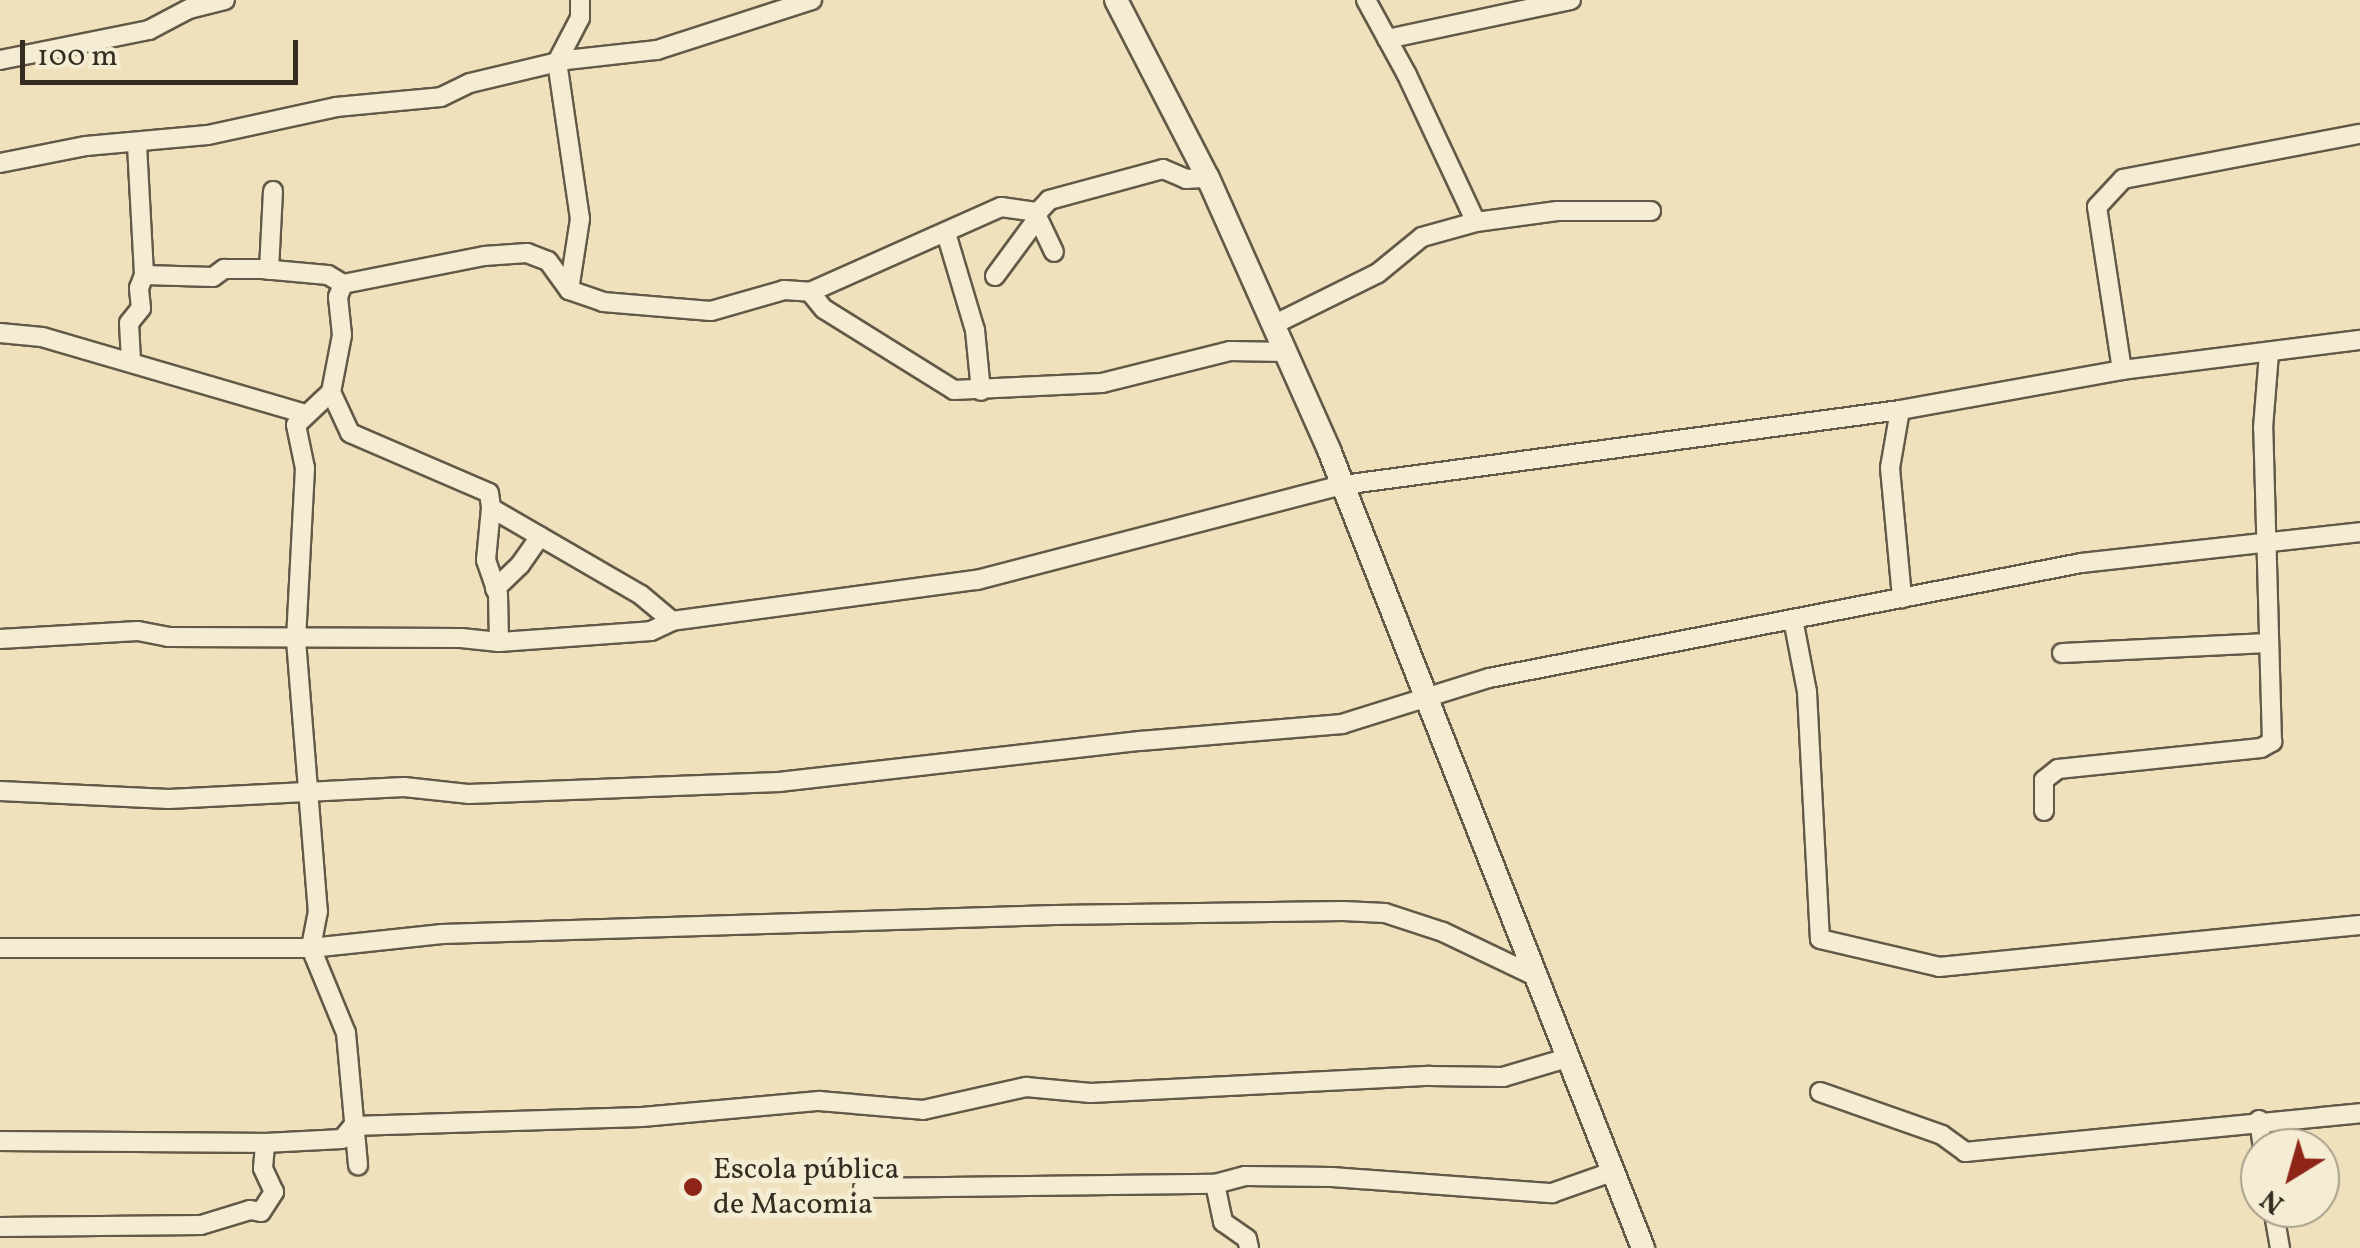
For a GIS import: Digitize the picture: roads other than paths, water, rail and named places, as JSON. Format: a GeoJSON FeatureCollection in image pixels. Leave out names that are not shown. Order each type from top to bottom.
{"type":"FeatureCollection","features":[{"type":"Feature","properties":{"kind":"main road"},"geometry":{"type":"LineString","coordinates":[[1116,0],[1208,178],[1343,485],[1643,1248]]}},
{"type":"Feature","properties":{"kind":"street"},"geometry":{"type":"LineString","coordinates":[[0,60],[149,30],[190,9],[225,0]]}},
{"type":"Feature","properties":{"kind":"street"},"geometry":{"type":"LineString","coordinates":[[570,290],[580,218],[557,62],[580,18],[580,0]]}},
{"type":"Feature","properties":{"kind":"street"},"geometry":{"type":"LineString","coordinates":[[0,163],[86,146],[137,145],[208,135],[336,106],[441,96],[470,82],[557,62],[657,50],[812,0]]}},
{"type":"Feature","properties":{"kind":"street"},"geometry":{"type":"LineString","coordinates":[[1366,0],[1476,222]]}},
{"type":"Feature","properties":{"kind":"street"},"geometry":{"type":"LineString","coordinates":[[1387,39],[1571,0]]}},
{"type":"Feature","properties":{"kind":"street"},"geometry":{"type":"LineString","coordinates":[[2122,370],[2097,207],[2123,179],[2360,134]]}},
{"type":"Feature","properties":{"kind":"street"},"geometry":{"type":"LineString","coordinates":[[131,361],[129,323],[141,308],[138,288],[144,275],[137,145]]}},
{"type":"Feature","properties":{"kind":"street"},"geometry":{"type":"LineString","coordinates":[[995,276],[1049,200],[1163,169],[1186,180],[1208,178]]}},
{"type":"Feature","properties":{"kind":"street"},"geometry":{"type":"LineString","coordinates":[[269,270],[273,190]]}},
{"type":"Feature","properties":{"kind":"street"},"geometry":{"type":"LineString","coordinates":[[144,275],[213,277],[224,269],[269,270],[328,275],[343,284],[484,256],[526,253],[548,261],[570,290],[602,302],[711,311],[784,290],[810,292],[1001,208],[1036,215]]}},
{"type":"Feature","properties":{"kind":"street"},"geometry":{"type":"LineString","coordinates":[[1273,324],[1378,273],[1422,237],[1476,222],[1557,211],[1651,212]]}},
{"type":"Feature","properties":{"kind":"street"},"geometry":{"type":"LineString","coordinates":[[1036,215],[1054,252]]}},
{"type":"Feature","properties":{"kind":"street"},"geometry":{"type":"LineString","coordinates":[[946,233],[975,330],[981,390]]}},
{"type":"Feature","properties":{"kind":"street"},"geometry":{"type":"LineString","coordinates":[[343,284],[338,297],[342,335],[332,392],[350,434],[489,493],[486,560],[495,589],[500,642]]}},
{"type":"Feature","properties":{"kind":"street"},"geometry":{"type":"LineString","coordinates":[[810,292],[824,309],[937,376],[943,386],[981,390],[1102,384],[1230,351],[1285,352]]}},
{"type":"Feature","properties":{"kind":"street"},"geometry":{"type":"LineString","coordinates":[[0,333],[42,337],[306,414]]}},
{"type":"Feature","properties":{"kind":"street"},"geometry":{"type":"LineString","coordinates":[[0,639],[138,631],[168,637],[461,638],[500,642],[650,631],[672,621],[977,580],[1343,485],[1900,410],[2122,370],[2360,340]]}},
{"type":"Feature","properties":{"kind":"street"},"geometry":{"type":"LineString","coordinates":[[2044,811],[2044,780],[2058,769],[2261,748],[2272,742],[2263,428],[2269,353]]}},
{"type":"Feature","properties":{"kind":"street"},"geometry":{"type":"LineString","coordinates":[[332,392],[296,425],[305,468],[296,640],[318,911],[311,948],[346,1033],[358,1165]]}},
{"type":"Feature","properties":{"kind":"street"},"geometry":{"type":"LineString","coordinates":[[1900,410],[1890,468],[1902,598]]}},
{"type":"Feature","properties":{"kind":"street"},"geometry":{"type":"LineString","coordinates":[[491,508],[641,595],[672,621]]}},
{"type":"Feature","properties":{"kind":"street"},"geometry":{"type":"LineString","coordinates":[[0,791],[169,799],[404,788],[468,794],[779,782],[1140,741],[1342,724],[1488,678],[2081,563],[2360,532]]}},
{"type":"Feature","properties":{"kind":"street"},"geometry":{"type":"LineString","coordinates":[[495,589],[520,565],[540,536]]}},
{"type":"Feature","properties":{"kind":"street"},"geometry":{"type":"LineString","coordinates":[[1793,619],[1807,692],[1820,939],[1939,967],[2360,925]]}},
{"type":"Feature","properties":{"kind":"street"},"geometry":{"type":"LineString","coordinates":[[2062,653],[2269,643]]}},
{"type":"Feature","properties":{"kind":"street"},"geometry":{"type":"LineString","coordinates":[[0,948],[311,948],[442,934],[1055,914],[1343,911],[1384,912],[1428,927],[1535,976]]}},
{"type":"Feature","properties":{"kind":"street"},"geometry":{"type":"LineString","coordinates":[[0,1141],[265,1143],[342,1139],[353,1126],[642,1117],[819,1102],[924,1110],[1026,1087],[1091,1093],[1410,1077],[1502,1077],[1567,1058]]}},
{"type":"Feature","properties":{"kind":"street"},"geometry":{"type":"LineString","coordinates":[[1820,1092],[1942,1135],[1965,1152],[2360,1113]]}},
{"type":"Feature","properties":{"kind":"street"},"geometry":{"type":"LineString","coordinates":[[2259,1120],[2260,1128]]}},
{"type":"Feature","properties":{"kind":"street"},"geometry":{"type":"LineString","coordinates":[[0,1226],[202,1225],[250,1210],[261,1212],[274,1192],[263,1168],[265,1143]]}},
{"type":"Feature","properties":{"kind":"street"},"geometry":{"type":"LineString","coordinates":[[863,1188],[1215,1184],[1246,1176],[1332,1176],[1552,1193],[1612,1172]]}},
{"type":"Feature","properties":{"kind":"street"},"geometry":{"type":"LineString","coordinates":[[1215,1184],[1222,1222],[1247,1240],[1248,1248]]}},
{"type":"Feature","properties":{"kind":"place","name":"Escola pública de Macomia"},"geometry":{"type":"Point","coordinates":[693,1187]}}]}
